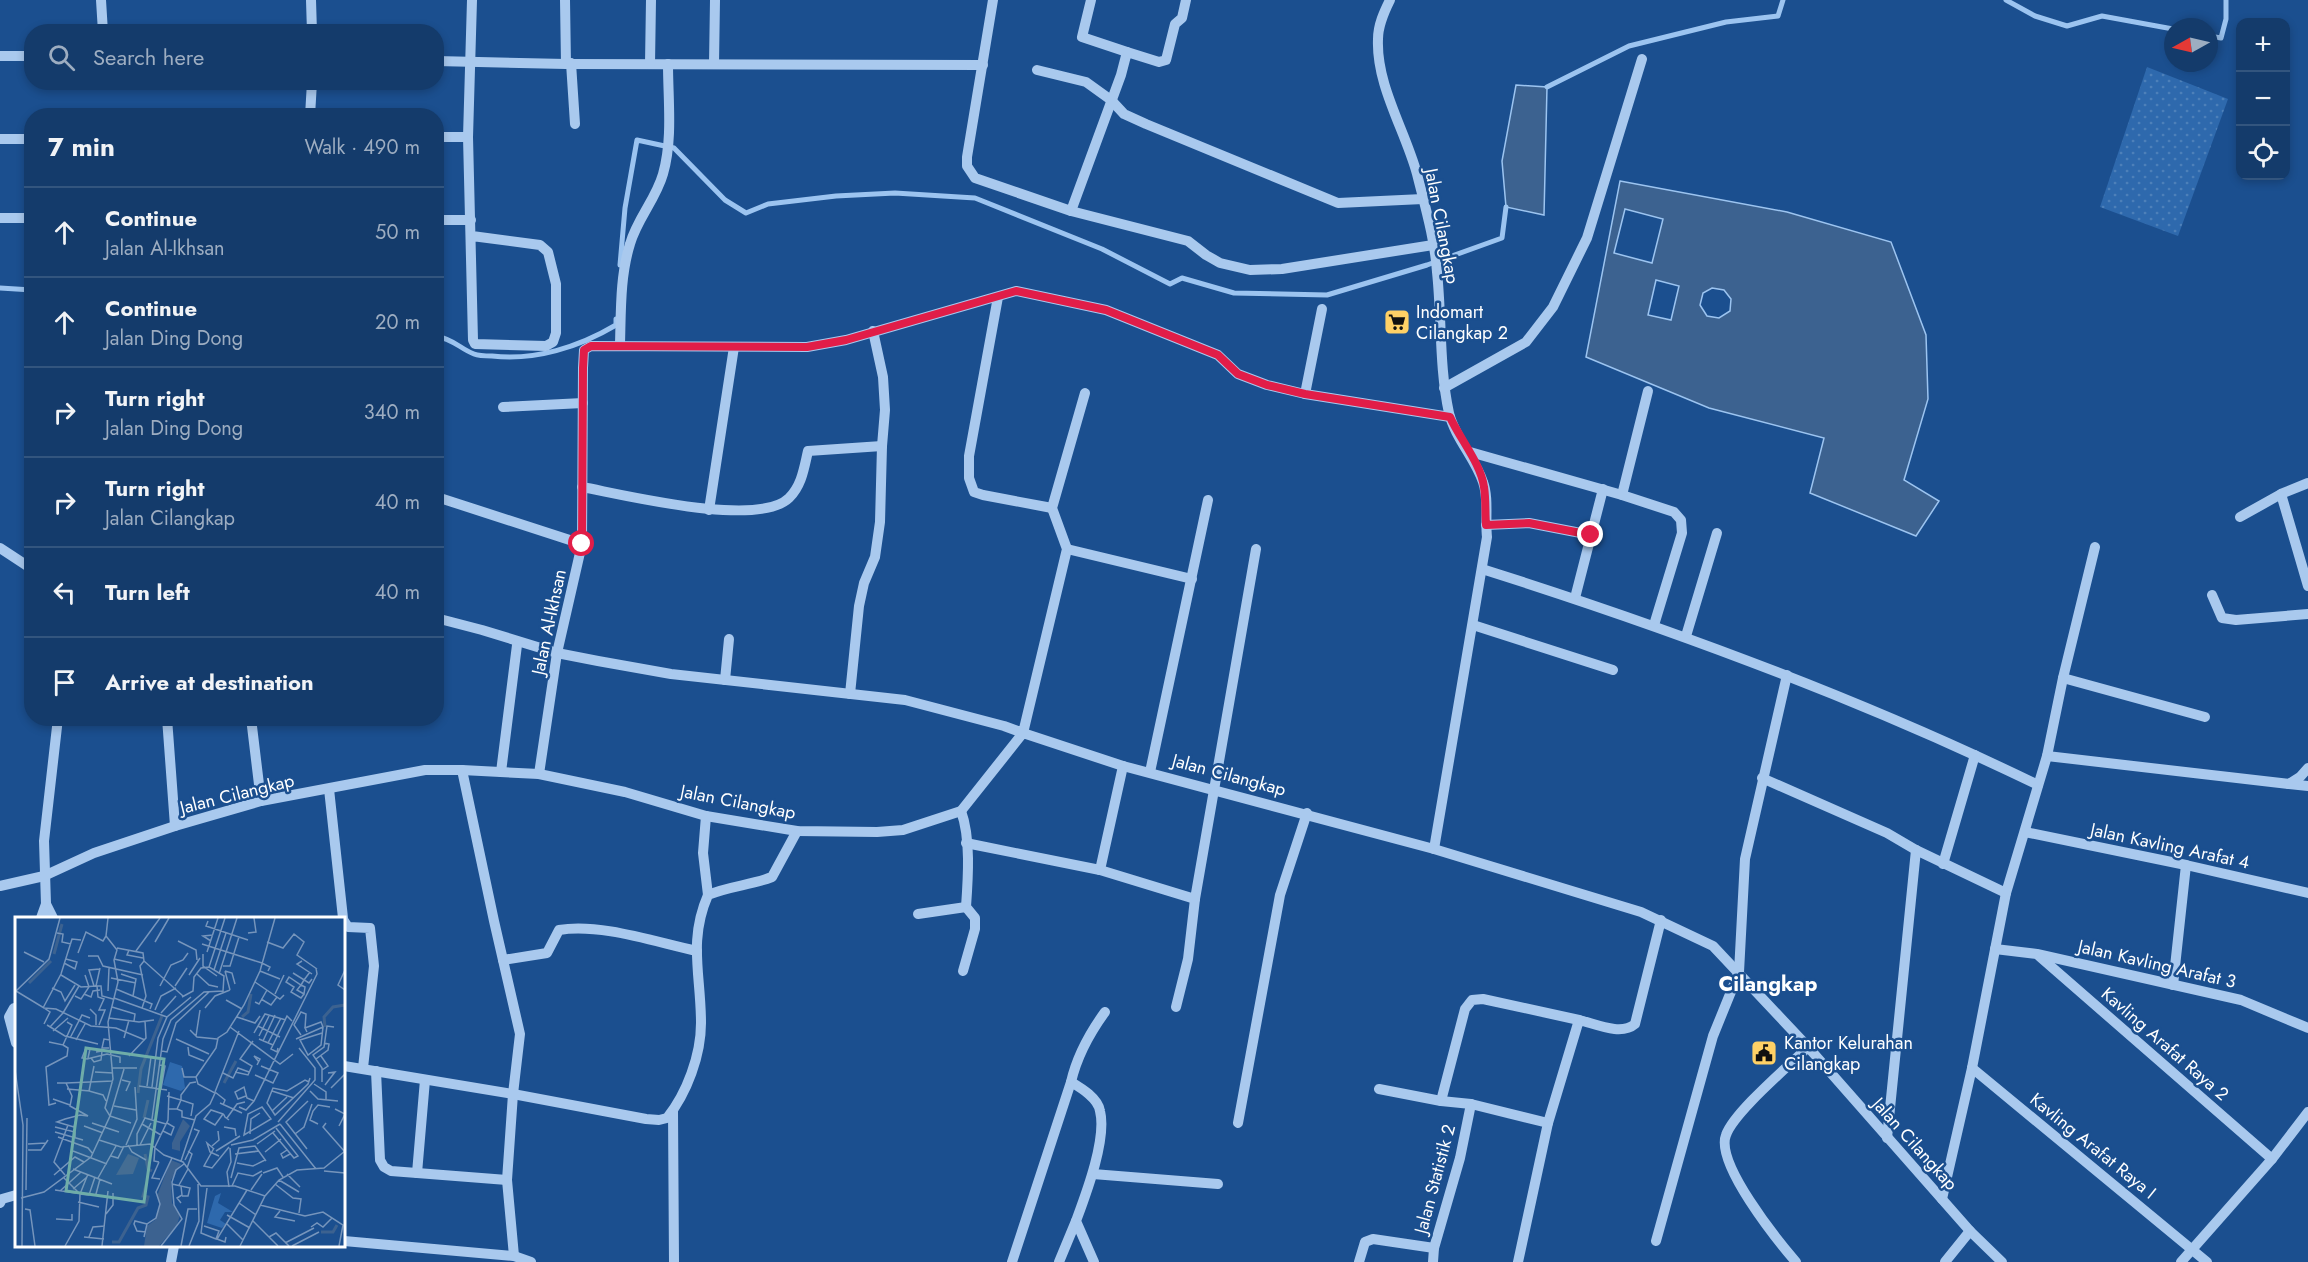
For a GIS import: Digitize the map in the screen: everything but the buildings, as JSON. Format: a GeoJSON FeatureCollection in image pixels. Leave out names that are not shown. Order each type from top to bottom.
{"type":"FeatureCollection","features":[{"type":"Feature","properties":{"kind":"street"},"geometry":{"type":"LineString","coordinates":[[101,0],[102,24]]}},
{"type":"Feature","properties":{"kind":"street"},"geometry":{"type":"LineString","coordinates":[[311,0],[312,24]]}},
{"type":"Feature","properties":{"kind":"street"},"geometry":{"type":"LineString","coordinates":[[471,236],[540,245],[548,252],[556,284],[556,333],[553,342],[546,346],[475,344],[471,333],[468,137],[472,62],[472,0]]}},
{"type":"Feature","properties":{"kind":"street"},"geometry":{"type":"LineString","coordinates":[[565,0],[568,64],[575,124]]}},
{"type":"Feature","properties":{"kind":"street"},"geometry":{"type":"LineString","coordinates":[[651,0],[651,64]]}},
{"type":"Feature","properties":{"kind":"street"},"geometry":{"type":"LineString","coordinates":[[714,64],[715,0]]}},
{"type":"Feature","properties":{"kind":"street"},"geometry":{"type":"LineString","coordinates":[[993,0],[966,166],[970,173],[983,181],[1071,211],[1188,241],[1220,263],[1250,270],[1282,269],[1434,251]]}},
{"type":"Feature","properties":{"kind":"street"},"geometry":{"type":"LineString","coordinates":[[1091,0],[1082,37],[1159,62],[1166,60],[1175,24],[1182,18],[1186,0]]}},
{"type":"Feature","properties":{"kind":"street","name":"Jalan Cilangkap"},"geometry":{"type":"LineString","coordinates":[[1390,0],[1382,16],[1377,38],[1379,60],[1423,199],[1437,269],[1444,388],[1450,417],[1470,452],[1484,484],[1487,537],[1434,849]]}},
{"type":"Feature","properties":{"kind":"street"},"geometry":{"type":"LineString","coordinates":[[1071,211],[1127,52]]}},
{"type":"Feature","properties":{"kind":"street"},"geometry":{"type":"LineString","coordinates":[[0,56],[24,56]]}},
{"type":"Feature","properties":{"kind":"street"},"geometry":{"type":"LineString","coordinates":[[1444,388],[1526,342],[1553,307],[1587,237],[1642,59]]}},
{"type":"Feature","properties":{"kind":"street"},"geometry":{"type":"LineString","coordinates":[[444,61],[568,64],[983,65]]}},
{"type":"Feature","properties":{"kind":"street"},"geometry":{"type":"LineString","coordinates":[[668,64],[668,147],[660,183],[630,242],[621,293],[620,344],[807,347],[846,340],[1016,291],[1106,310],[1218,355],[1238,374],[1267,385],[1305,394],[1450,417]]}},
{"type":"Feature","properties":{"kind":"street"},"geometry":{"type":"LineString","coordinates":[[1037,70],[1086,82],[1111,100],[1124,114],[1338,203],[1423,199]]}},
{"type":"Feature","properties":{"kind":"street"},"geometry":{"type":"LineString","coordinates":[[310,108],[312,90]]}},
{"type":"Feature","properties":{"kind":"street"},"geometry":{"type":"LineString","coordinates":[[444,137],[468,137]]}},
{"type":"Feature","properties":{"kind":"street"},"geometry":{"type":"LineString","coordinates":[[0,139],[24,139]]}},
{"type":"Feature","properties":{"kind":"street"},"geometry":{"type":"LineString","coordinates":[[0,218],[24,218]]}},
{"type":"Feature","properties":{"kind":"street"},"geometry":{"type":"LineString","coordinates":[[444,220],[471,219]]}},
{"type":"Feature","properties":{"kind":"street"},"geometry":{"type":"LineString","coordinates":[[998,297],[969,456],[969,478],[975,492],[983,495],[1053,508]]}},
{"type":"Feature","properties":{"kind":"street"},"geometry":{"type":"LineString","coordinates":[[1305,394],[1322,309]]}},
{"type":"Feature","properties":{"kind":"street"},"geometry":{"type":"LineString","coordinates":[[850,694],[859,606],[864,583],[875,557],[880,522],[884,399],[883,377],[873,331]]}},
{"type":"Feature","properties":{"kind":"street","name":"Jalan Al-Ikhsan"},"geometry":{"type":"LineString","coordinates":[[538,774],[557,653],[582,544],[584,350],[591,346],[620,344]]}},
{"type":"Feature","properties":{"kind":"street"},"geometry":{"type":"LineString","coordinates":[[709,510],[734,347]]}},
{"type":"Feature","properties":{"kind":"street"},"geometry":{"type":"LineString","coordinates":[[1622,495],[1647,391]]}},
{"type":"Feature","properties":{"kind":"street"},"geometry":{"type":"LineString","coordinates":[[963,971],[975,929],[975,918],[966,907],[968,884],[965,822],[961,811],[1023,733],[1067,549],[1053,508],[1085,393]]}},
{"type":"Feature","properties":{"kind":"street"},"geometry":{"type":"LineString","coordinates":[[504,407],[584,403]]}},
{"type":"Feature","properties":{"kind":"street"},"geometry":{"type":"LineString","coordinates":[[582,487],[709,510],[762,509],[777,506],[789,499],[802,478],[808,452],[882,446]]}},
{"type":"Feature","properties":{"kind":"street"},"geometry":{"type":"LineString","coordinates":[[1470,452],[1603,489],[1674,512],[1681,520],[1682,533],[1654,625]]}},
{"type":"Feature","properties":{"kind":"street"},"geometry":{"type":"LineString","coordinates":[[2240,517],[2281,494],[2308,483]]}},
{"type":"Feature","properties":{"kind":"street"},"geometry":{"type":"LineString","coordinates":[[1575,598],[1603,489]]}},
{"type":"Feature","properties":{"kind":"street"},"geometry":{"type":"LineString","coordinates":[[2281,494],[2308,586]]}},
{"type":"Feature","properties":{"kind":"street"},"geometry":{"type":"LineString","coordinates":[[444,499],[582,544]]}},
{"type":"Feature","properties":{"kind":"street"},"geometry":{"type":"LineString","coordinates":[[1150,772],[1208,500]]}},
{"type":"Feature","properties":{"kind":"street"},"geometry":{"type":"LineString","coordinates":[[1486,525],[1529,523],[1591,535]]}},
{"type":"Feature","properties":{"kind":"street"},"geometry":{"type":"LineString","coordinates":[[1686,636],[1717,532]]}},
{"type":"Feature","properties":{"kind":"street"},"geometry":{"type":"LineString","coordinates":[[1942,1199],[1972,1068],[2006,893],[2047,756],[2063,678],[2095,547]]}},
{"type":"Feature","properties":{"kind":"street"},"geometry":{"type":"LineString","coordinates":[[0,548],[24,564]]}},
{"type":"Feature","properties":{"kind":"street"},"geometry":{"type":"LineString","coordinates":[[1067,549],[1192,579]]}},
{"type":"Feature","properties":{"kind":"street"},"geometry":{"type":"LineString","coordinates":[[1176,1007],[1188,959],[1195,899],[1256,549]]}},
{"type":"Feature","properties":{"kind":"street"},"geometry":{"type":"LineString","coordinates":[[1482,569],[1686,636],[1787,675],[1976,755],[2038,785]]}},
{"type":"Feature","properties":{"kind":"street"},"geometry":{"type":"LineString","coordinates":[[2212,595],[2222,618],[2236,620],[2308,614]]}},
{"type":"Feature","properties":{"kind":"street","name":"Jalan Cilangkap"},"geometry":{"type":"LineString","coordinates":[[444,620],[557,653],[671,674],[905,700],[1004,726],[1123,766],[1307,813],[1434,849],[1661,920],[1713,946],[1739,972],[1970,1231],[2002,1262]]}},
{"type":"Feature","properties":{"kind":"street"},"geometry":{"type":"LineString","coordinates":[[1473,625],[1613,670]]}},
{"type":"Feature","properties":{"kind":"street"},"geometry":{"type":"LineString","coordinates":[[725,680],[729,639]]}},
{"type":"Feature","properties":{"kind":"street"},"geometry":{"type":"LineString","coordinates":[[501,772],[517,645]]}},
{"type":"Feature","properties":{"kind":"street"},"geometry":{"type":"LineString","coordinates":[[1656,1241],[1713,1036],[1739,972],[1745,859],[1787,675]]}},
{"type":"Feature","properties":{"kind":"street"},"geometry":{"type":"LineString","coordinates":[[2063,678],[2205,717]]}},
{"type":"Feature","properties":{"kind":"street"},"geometry":{"type":"LineString","coordinates":[[52,917],[46,904],[44,841],[57,726]]}},
{"type":"Feature","properties":{"kind":"street"},"geometry":{"type":"LineString","coordinates":[[168,726],[175,826]]}},
{"type":"Feature","properties":{"kind":"street"},"geometry":{"type":"LineString","coordinates":[[252,726],[261,801]]}},
{"type":"Feature","properties":{"kind":"street"},"geometry":{"type":"LineString","coordinates":[[1943,864],[1976,755]]}},
{"type":"Feature","properties":{"kind":"street"},"geometry":{"type":"LineString","coordinates":[[2047,756],[2308,786]]}},
{"type":"Feature","properties":{"kind":"street"},"geometry":{"type":"LineString","coordinates":[[1100,870],[1123,766]]}},
{"type":"Feature","properties":{"kind":"street"},"geometry":{"type":"LineString","coordinates":[[2289,784],[2308,768]]}},
{"type":"Feature","properties":{"kind":"street","name":"Jalan Cilangkap"},"geometry":{"type":"LineString","coordinates":[[0,886],[44,876],[94,853],[261,801],[425,770],[538,774],[625,792],[706,816],[797,831],[903,830],[961,811]]}},
{"type":"Feature","properties":{"kind":"street"},"geometry":{"type":"LineString","coordinates":[[462,770],[520,1034],[507,1180],[514,1256]]}},
{"type":"Feature","properties":{"kind":"street"},"geometry":{"type":"LineString","coordinates":[[1762,778],[1887,833],[1943,864],[2006,893]]}},
{"type":"Feature","properties":{"kind":"street"},"geometry":{"type":"LineString","coordinates":[[328,789],[343,917]]}},
{"type":"Feature","properties":{"kind":"street"},"geometry":{"type":"LineString","coordinates":[[1238,1123],[1280,895],[1307,813]]}},
{"type":"Feature","properties":{"kind":"street"},"geometry":{"type":"LineString","coordinates":[[345,1066],[659,1120],[667,1118],[673,1111],[691,1072],[699,1048],[701,1023],[697,951],[698,922],[708,894],[704,853],[706,816]]}},
{"type":"Feature","properties":{"kind":"street"},"geometry":{"type":"LineString","coordinates":[[708,894],[723,888],[772,877],[797,831]]}},
{"type":"Feature","properties":{"kind":"street","name":"Jalan Kavling Arafat 4"},"geometry":{"type":"LineString","coordinates":[[2025,832],[2308,893]]}},
{"type":"Feature","properties":{"kind":"street"},"geometry":{"type":"LineString","coordinates":[[966,843],[1100,870],[1195,899]]}},
{"type":"Feature","properties":{"kind":"street"},"geometry":{"type":"LineString","coordinates":[[1887,1138],[1916,850]]}},
{"type":"Feature","properties":{"kind":"street"},"geometry":{"type":"LineString","coordinates":[[2174,985],[2186,865]]}},
{"type":"Feature","properties":{"kind":"street"},"geometry":{"type":"LineString","coordinates":[[41,917],[46,904]]}},
{"type":"Feature","properties":{"kind":"street"},"geometry":{"type":"LineString","coordinates":[[918,914],[966,907]]}},
{"type":"Feature","properties":{"kind":"street"},"geometry":{"type":"LineString","coordinates":[[1441,1101],[1466,1009],[1472,1000],[1483,999],[1628,1030],[1635,1024],[1661,920]]}},
{"type":"Feature","properties":{"kind":"street"},"geometry":{"type":"LineString","coordinates":[[345,923],[348,927],[370,928],[374,966],[363,1068]]}},
{"type":"Feature","properties":{"kind":"street"},"geometry":{"type":"LineString","coordinates":[[503,960],[547,953],[559,930],[575,927],[621,934],[697,951]]}},
{"type":"Feature","properties":{"kind":"street","name":"Jalan Kavling Arafat 3"},"geometry":{"type":"LineString","coordinates":[[1995,949],[2037,954],[2241,1000],[2308,1028]]}},
{"type":"Feature","properties":{"kind":"street","name":"Kavling Arafat Raya 2"},"geometry":{"type":"LineString","coordinates":[[2037,954],[2272,1160]]}},
{"type":"Feature","properties":{"kind":"street"},"geometry":{"type":"LineString","coordinates":[[15,1008],[9,1017],[15,1039]]}},
{"type":"Feature","properties":{"kind":"street"},"geometry":{"type":"LineString","coordinates":[[1012,1262],[1080,1052],[1105,1012]]}},
{"type":"Feature","properties":{"kind":"street"},"geometry":{"type":"LineString","coordinates":[[1518,1262],[1548,1123],[1579,1020]]}},
{"type":"Feature","properties":{"kind":"street"},"geometry":{"type":"LineString","coordinates":[[1795,1262],[1746,1197],[1727,1156],[1724,1137],[1730,1125],[1756,1097],[1808,1047]]}},
{"type":"Feature","properties":{"kind":"street","name":"Kavling Arafat Raya I"},"geometry":{"type":"LineString","coordinates":[[1972,1068],[2208,1262]]}},
{"type":"Feature","properties":{"kind":"street"},"geometry":{"type":"LineString","coordinates":[[376,1071],[380,1160],[384,1167],[391,1171],[507,1180]]}},
{"type":"Feature","properties":{"kind":"street"},"geometry":{"type":"LineString","coordinates":[[417,1173],[425,1080]]}},
{"type":"Feature","properties":{"kind":"street"},"geometry":{"type":"LineString","coordinates":[[1059,1262],[1093,1174],[1101,1127],[1100,1110],[1095,1101],[1071,1082]]}},
{"type":"Feature","properties":{"kind":"street"},"geometry":{"type":"LineString","coordinates":[[1379,1089],[1441,1101],[1471,1104],[1548,1123]]}},
{"type":"Feature","properties":{"kind":"street","name":"Jalan Statistik 2"},"geometry":{"type":"LineString","coordinates":[[1433,1262],[1434,1248],[1460,1158],[1471,1104]]}},
{"type":"Feature","properties":{"kind":"street"},"geometry":{"type":"LineString","coordinates":[[673,1111],[674,1262]]}},
{"type":"Feature","properties":{"kind":"street"},"geometry":{"type":"LineString","coordinates":[[2181,1262],[2272,1160],[2308,1112]]}},
{"type":"Feature","properties":{"kind":"street"},"geometry":{"type":"LineString","coordinates":[[1093,1174],[1218,1184]]}},
{"type":"Feature","properties":{"kind":"street"},"geometry":{"type":"LineString","coordinates":[[0,1203],[2,1199],[15,1195]]}},
{"type":"Feature","properties":{"kind":"street"},"geometry":{"type":"LineString","coordinates":[[1076,1221],[1094,1262]]}},
{"type":"Feature","properties":{"kind":"street"},"geometry":{"type":"LineString","coordinates":[[1945,1262],[1970,1231]]}},
{"type":"Feature","properties":{"kind":"street"},"geometry":{"type":"LineString","coordinates":[[1359,1262],[1365,1242],[1373,1239],[1434,1248]]}},
{"type":"Feature","properties":{"kind":"street"},"geometry":{"type":"LineString","coordinates":[[345,1241],[514,1256],[531,1262]]}},
{"type":"Feature","properties":{"kind":"street"},"geometry":{"type":"LineString","coordinates":[[171,1262],[174,1247]]}},
{"type":"Feature","properties":{"kind":"shaded area"},"geometry":{"type":"Polygon","coordinates":[[[2147,67],[2228,99],[2178,236],[2100,207],[2147,67]]]}},
{"type":"Feature","properties":{"kind":"shaded area"},"geometry":{"type":"Polygon","coordinates":[[[1516,85],[1547,87],[1544,215],[1506,207],[1502,161],[1516,85]]]}},
{"type":"Feature","properties":{"kind":"shaded area"},"geometry":{"type":"Polygon","coordinates":[[[1620,181],[1787,212],[1891,242],[1926,335],[1928,399],[1904,480],[1939,501],[1916,536],[1810,493],[1824,438],[1709,408],[1586,357],[1620,181]],[[1625,209],[1614,253],[1652,263],[1663,219],[1625,209]],[[1656,280],[1648,315],[1671,320],[1679,286],[1656,280]],[[1712,288],[1703,293],[1700,305],[1707,316],[1719,318],[1730,311],[1731,299],[1724,290],[1712,288]]]}},
{"type":"Feature","properties":{"kind":"waterway"},"geometry":{"type":"LineString","coordinates":[[1547,87],[1629,46],[1726,22],[1778,16],[1783,0]]}},
{"type":"Feature","properties":{"kind":"waterway"},"geometry":{"type":"LineString","coordinates":[[2006,0],[2035,16],[2067,26],[2102,16],[2164,27]]}},
{"type":"Feature","properties":{"kind":"waterway"},"geometry":{"type":"LineString","coordinates":[[2218,38],[2221,38],[2226,19],[2226,0]]}},
{"type":"Feature","properties":{"kind":"waterway"},"geometry":{"type":"LineString","coordinates":[[620,265],[625,208],[637,140],[674,148],[725,200],[746,213],[768,204],[836,196],[895,193],[975,198],[1102,249],[1170,284],[1182,278],[1234,293],[1327,295],[1427,265],[1502,238],[1506,207]]}},
{"type":"Feature","properties":{"kind":"waterway"},"geometry":{"type":"LineString","coordinates":[[0,288],[24,290]]}},
{"type":"Feature","properties":{"kind":"waterway"},"geometry":{"type":"LineString","coordinates":[[444,339],[478,355],[524,356],[556,351],[587,340],[616,325],[616,319]]}},
{"type":"Feature","properties":{"kind":"place","name":"Indomart Cilangkap 2"},"geometry":{"type":"Point","coordinates":[1397,322]}},
{"type":"Feature","properties":{"kind":"place","name":"Kantor Kelurahan Cilangkap"},"geometry":{"type":"Point","coordinates":[1764,1053]}},
{"type":"Feature","properties":{"kind":"district","name":"Cilangkap"},"geometry":{"type":"Point","coordinates":[1768,984]}},
{"type":"Feature","properties":{"kind":"route"},"geometry":{"type":"LineString","coordinates":[[582,544],[584,350],[591,346],[620,344],[807,347],[846,340],[1016,291],[1106,310],[1218,355],[1238,374],[1267,385],[1305,394],[1450,417],[1470,452],[1484,484],[1486,525],[1529,523],[1591,535]]}}]}
